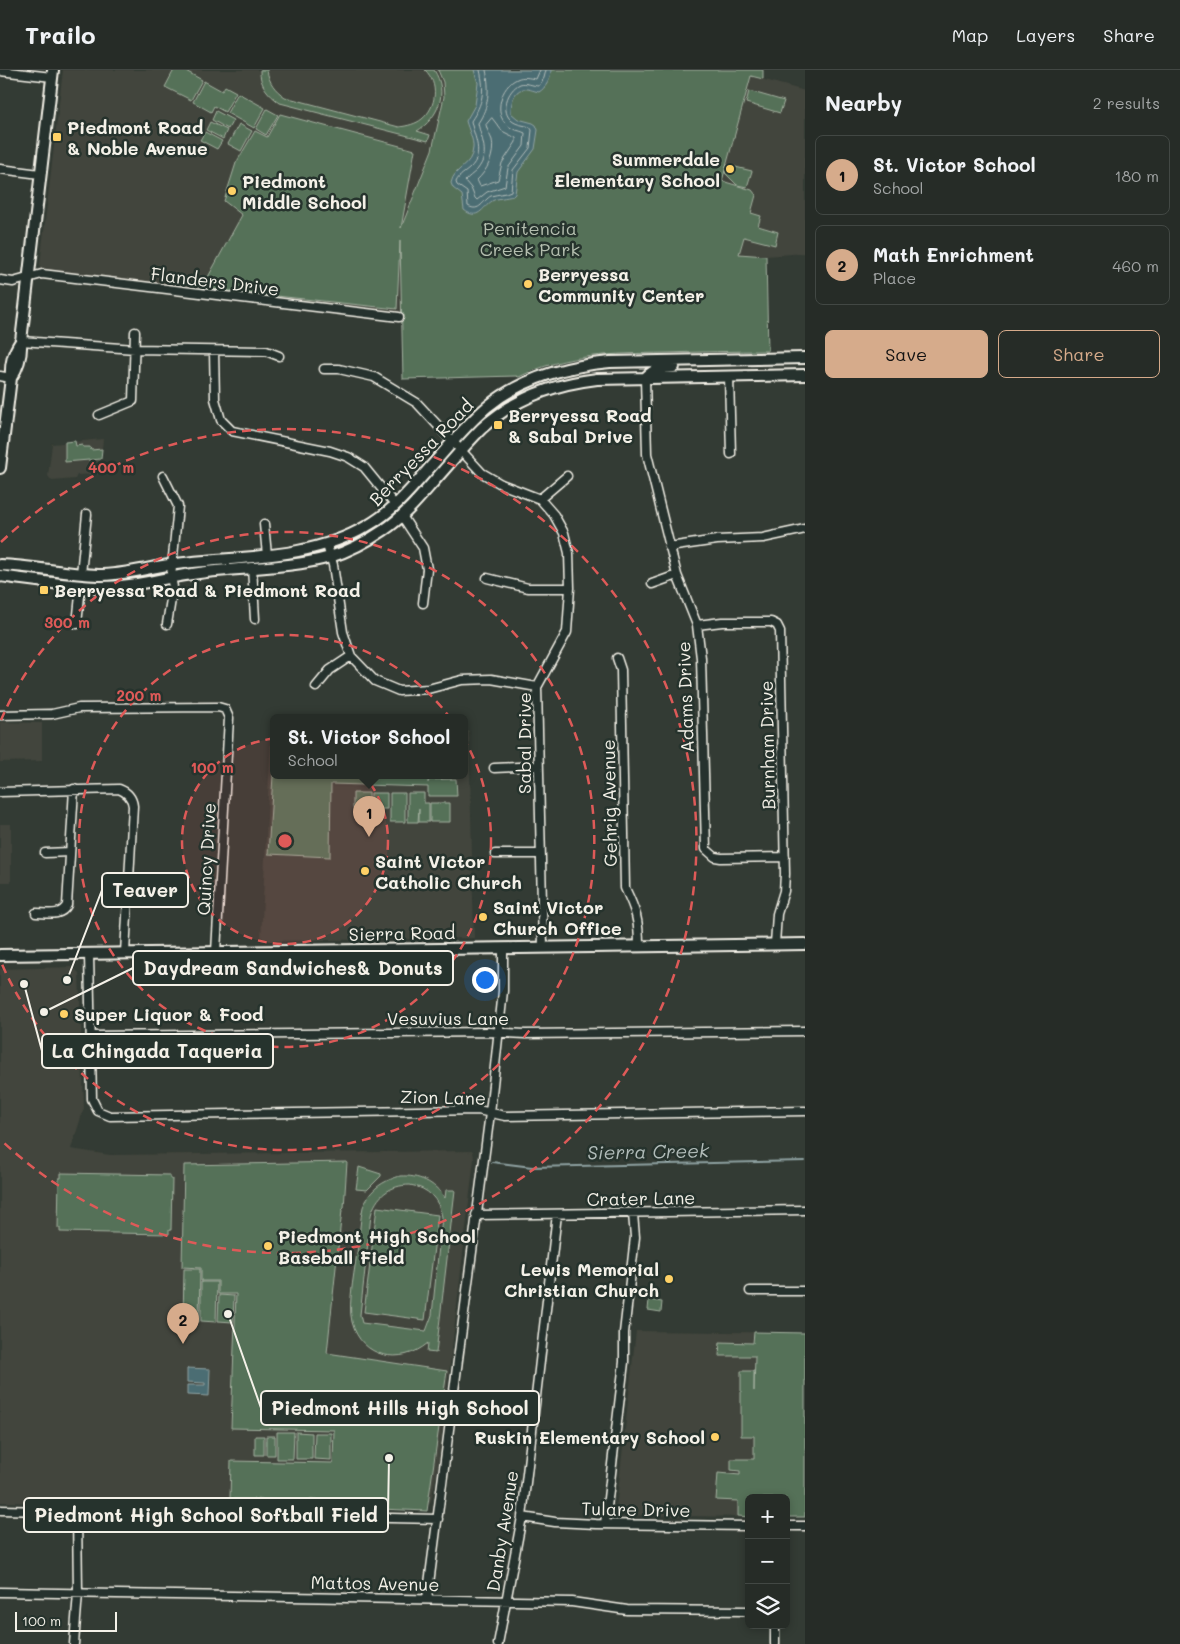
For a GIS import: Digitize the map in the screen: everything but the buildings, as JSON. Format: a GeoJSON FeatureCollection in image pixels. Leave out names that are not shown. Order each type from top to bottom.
{"type":"FeatureCollection","features":[{"type":"Feature","properties":{"kind":"main road"},"geometry":{"type":"LineString","coordinates":[[0,468],[12,378],[18,367],[22,352],[21,341],[52,74]]}},
{"type":"Feature","properties":{"kind":"main road","name":"Berryessa Road"},"geometry":{"type":"LineString","coordinates":[[0,565],[81,574],[118,575],[172,564],[308,550],[365,528],[378,520],[395,505],[453,441],[488,406],[519,386],[540,376],[586,364],[805,358]]}},
{"type":"Feature","properties":{"kind":"main road"},"geometry":{"type":"LineString","coordinates":[[645,378],[653,371],[662,367],[693,366],[716,360]]}},
{"type":"Feature","properties":{"kind":"main road"},"geometry":{"type":"LineString","coordinates":[[608,378],[618,373],[636,370],[643,361]]}},
{"type":"Feature","properties":{"kind":"main road","name":"Berryessa Road"},"geometry":{"type":"LineString","coordinates":[[0,576],[81,586],[118,586],[171,577],[290,564],[330,557],[357,546],[386,529],[402,516],[495,417],[525,399],[547,389],[574,382],[608,378],[805,375]]}},
{"type":"Feature","properties":{"kind":"main road","name":"Sierra Road"},"geometry":{"type":"LineString","coordinates":[[0,956],[805,944]]}},
{"type":"Feature","properties":{"kind":"street"},"geometry":{"type":"LineString","coordinates":[[0,71],[52,74]]}},
{"type":"Feature","properties":{"kind":"street"},"geometry":{"type":"LineString","coordinates":[[0,169],[40,174]]}},
{"type":"Feature","properties":{"kind":"street","name":"Flanders Drive"},"geometry":{"type":"LineString","coordinates":[[0,280],[13,282],[42,274],[399,317]]}},
{"type":"Feature","properties":{"kind":"street"},"geometry":{"type":"LineString","coordinates":[[99,415],[133,401],[135,332]]}},
{"type":"Feature","properties":{"kind":"street"},"geometry":{"type":"LineString","coordinates":[[21,341],[135,349],[266,351],[279,356]]}},
{"type":"Feature","properties":{"kind":"street"},"geometry":{"type":"LineString","coordinates":[[214,351],[215,399],[221,420],[232,432],[330,451],[348,457],[364,467],[395,505]]}},
{"type":"Feature","properties":{"kind":"street","name":"Sabal Drive"},"geometry":{"type":"LineString","coordinates":[[324,369],[339,369],[374,377],[417,403],[482,473],[501,484],[540,499],[554,514],[564,533],[569,553],[570,588],[566,632],[537,687],[543,947]]}},
{"type":"Feature","properties":{"kind":"street"},"geometry":{"type":"LineString","coordinates":[[0,376],[12,378]]}},
{"type":"Feature","properties":{"kind":"street"},"geometry":{"type":"LineString","coordinates":[[729,376],[731,454]]}},
{"type":"Feature","properties":{"kind":"street","name":"Adams Drive"},"geometry":{"type":"LineString","coordinates":[[645,378],[647,454],[677,575],[697,625],[701,658],[706,849],[709,854],[721,858],[785,857]]}},
{"type":"Feature","properties":{"kind":"street"},"geometry":{"type":"LineString","coordinates":[[163,476],[178,506],[168,624]]}},
{"type":"Feature","properties":{"kind":"street"},"geometry":{"type":"LineString","coordinates":[[540,499],[567,476]]}},
{"type":"Feature","properties":{"kind":"street"},"geometry":{"type":"LineString","coordinates":[[81,574],[87,514]]}},
{"type":"Feature","properties":{"kind":"street"},"geometry":{"type":"LineString","coordinates":[[402,516],[423,548],[427,569],[423,603]]}},
{"type":"Feature","properties":{"kind":"street"},"geometry":{"type":"LineString","coordinates":[[264,524],[267,555]]}},
{"type":"Feature","properties":{"kind":"street"},"geometry":{"type":"LineString","coordinates":[[669,547],[717,540],[764,538],[805,529]]}},
{"type":"Feature","properties":{"kind":"street"},"geometry":{"type":"LineString","coordinates":[[327,544],[333,565],[343,632],[351,656],[375,681],[400,691],[428,689],[462,680],[491,679],[537,687]]}},
{"type":"Feature","properties":{"kind":"street"},"geometry":{"type":"LineString","coordinates":[[252,567],[255,619]]}},
{"type":"Feature","properties":{"kind":"street"},"geometry":{"type":"LineString","coordinates":[[652,584],[677,575]]}},
{"type":"Feature","properties":{"kind":"street"},"geometry":{"type":"LineString","coordinates":[[487,578],[528,588],[570,588]]}},
{"type":"Feature","properties":{"kind":"street"},"geometry":{"type":"LineString","coordinates":[[77,624],[81,586]]}},
{"type":"Feature","properties":{"kind":"street","name":"Burnham Drive"},"geometry":{"type":"LineString","coordinates":[[697,625],[722,622],[771,622],[777,625],[780,631],[785,857],[784,892],[777,914],[775,944]]}},
{"type":"Feature","properties":{"kind":"street"},"geometry":{"type":"LineString","coordinates":[[316,686],[330,670],[351,656]]}},
{"type":"Feature","properties":{"kind":"street","name":"Gehrig Avenue"},"geometry":{"type":"LineString","coordinates":[[617,658],[621,670],[626,888],[639,923],[639,946]]}},
{"type":"Feature","properties":{"kind":"street","name":"Quincy Drive"},"geometry":{"type":"LineString","coordinates":[[0,715],[52,714],[79,708],[218,707],[224,709],[229,718],[216,952]]}},
{"type":"Feature","properties":{"kind":"street"},"geometry":{"type":"LineString","coordinates":[[494,768],[538,766]]}},
{"type":"Feature","properties":{"kind":"street"},"geometry":{"type":"LineString","coordinates":[[36,913],[58,913],[64,911],[67,905],[74,789]]}},
{"type":"Feature","properties":{"kind":"street"},"geometry":{"type":"LineString","coordinates":[[0,792],[119,789],[128,794],[132,802],[125,953]]}},
{"type":"Feature","properties":{"kind":"street"},"geometry":{"type":"LineString","coordinates":[[45,853],[70,852]]}},
{"type":"Feature","properties":{"kind":"street"},"geometry":{"type":"LineString","coordinates":[[495,854],[540,854]]}},
{"type":"Feature","properties":{"kind":"street"},"geometry":{"type":"LineString","coordinates":[[427,1599],[490,1113],[503,991],[503,948]]}},
{"type":"Feature","properties":{"kind":"street"},"geometry":{"type":"LineString","coordinates":[[89,954],[91,1036]]}},
{"type":"Feature","properties":{"kind":"street","name":"Vesuvius Lane"},"geometry":{"type":"LineString","coordinates":[[91,1036],[805,1031]]}},
{"type":"Feature","properties":{"kind":"street","name":"Zion Lane"},"geometry":{"type":"LineString","coordinates":[[91,1036],[92,1099],[98,1111],[110,1116],[478,1110],[505,1116],[805,1112]]}},
{"type":"Feature","properties":{"kind":"street","name":"Crater Lane"},"geometry":{"type":"LineString","coordinates":[[476,1215],[805,1210]]}},
{"type":"Feature","properties":{"kind":"street","name":"Danby Avenue"},"geometry":{"type":"LineString","coordinates":[[498,1644],[522,1518],[557,1214]]}},
{"type":"Feature","properties":{"kind":"street"},"geometry":{"type":"LineString","coordinates":[[606,1524],[624,1362],[624,1333],[635,1238],[633,1214]]}},
{"type":"Feature","properties":{"kind":"street"},"geometry":{"type":"LineString","coordinates":[[750,1291],[805,1292]]}},
{"type":"Feature","properties":{"kind":"street"},"geometry":{"type":"LineString","coordinates":[[0,1510],[438,1519]]}},
{"type":"Feature","properties":{"kind":"street"},"geometry":{"type":"LineString","coordinates":[[74,1644],[78,1593],[77,1512]]}},
{"type":"Feature","properties":{"kind":"street","name":"Tulare Drive"},"geometry":{"type":"LineString","coordinates":[[522,1518],[555,1522],[606,1524],[745,1526]]}},
{"type":"Feature","properties":{"kind":"street"},"geometry":{"type":"LineString","coordinates":[[790,1526],[805,1526]]}},
{"type":"Feature","properties":{"kind":"street","name":"Mattos Avenue"},"geometry":{"type":"LineString","coordinates":[[0,1592],[506,1600],[572,1602],[626,1610],[745,1611]]}},
{"type":"Feature","properties":{"kind":"street"},"geometry":{"type":"LineString","coordinates":[[775,1629],[775,1644]]}},
{"type":"Feature","properties":{"kind":"shaded area","name":"Piedmont Middle School"},"geometry":{"type":"Polygon","coordinates":[[[63,70],[438,70],[443,82],[444,97],[432,150],[400,232],[403,313],[39,273],[63,70]]]}},
{"type":"Feature","properties":{"kind":"shaded area","name":"Summerdale Elementary School"},"geometry":{"type":"Polygon","coordinates":[[[729,70],[805,91],[805,253],[766,256],[739,255],[657,133],[729,70]]]}},
{"type":"Feature","properties":{"kind":"shaded area"},"geometry":{"type":"Polygon","coordinates":[[[103,439],[99,474],[77,475],[75,479],[52,481],[48,476],[52,444],[103,439]]]}},
{"type":"Feature","properties":{"kind":"shaded area"},"geometry":{"type":"Polygon","coordinates":[[[0,722],[42,723],[42,761],[0,762],[0,722]]]}},
{"type":"Feature","properties":{"kind":"shaded area"},"geometry":{"type":"Polygon","coordinates":[[[468,731],[474,938],[261,941],[270,756],[270,779],[468,779],[468,731]]]}},
{"type":"Feature","properties":{"kind":"shaded area"},"geometry":{"type":"Polygon","coordinates":[[[0,824],[11,824],[11,882],[0,882],[0,824]]]}},
{"type":"Feature","properties":{"kind":"shaded area"},"geometry":{"type":"Polygon","coordinates":[[[73,967],[79,973],[84,1108],[71,1149],[110,1155],[473,1151],[474,1159],[438,1468],[431,1501],[427,1507],[0,1502],[0,969],[73,967]]]}},
{"type":"Feature","properties":{"kind":"shaded area","name":"Ruskin Elementary School"},"geometry":{"type":"Polygon","coordinates":[[[636,1331],[805,1333],[805,1517],[790,1517],[790,1494],[745,1494],[745,1517],[622,1515],[616,1509],[636,1331]]]}},
{"type":"Feature","properties":{"kind":"green space"},"geometry":{"type":"Polygon","coordinates":[[[174,70],[184,70],[202,80],[191,100],[165,87],[174,70]]]}},
{"type":"Feature","properties":{"kind":"green space"},"geometry":{"type":"Polygon","coordinates":[[[260,70],[267,70],[273,86],[285,97],[399,127],[420,121],[431,108],[434,95],[433,81],[425,70],[434,70],[441,87],[441,96],[436,112],[417,131],[430,135],[428,141],[280,103],[272,97],[263,85],[260,70]]]}},
{"type":"Feature","properties":{"kind":"green space","name":"Penitencia Creek Park"},"geometry":{"type":"Polygon","coordinates":[[[438,70],[763,70],[763,79],[751,76],[722,181],[752,190],[756,195],[751,213],[761,216],[758,226],[778,232],[775,245],[744,237],[739,254],[766,256],[768,351],[590,356],[555,363],[519,377],[403,379],[400,241],[397,309],[202,288],[242,215],[224,201],[236,163],[255,131],[267,137],[280,114],[415,150],[401,228],[432,150],[444,97],[443,82],[438,70]]]}},
{"type":"Feature","properties":{"kind":"green space"},"geometry":{"type":"Polygon","coordinates":[[[204,81],[222,91],[225,86],[236,92],[225,112],[214,106],[211,112],[193,102],[204,81]]]}},
{"type":"Feature","properties":{"kind":"green space"},"geometry":{"type":"Polygon","coordinates":[[[749,91],[784,101],[780,113],[746,103],[749,91]]]}},
{"type":"Feature","properties":{"kind":"green space"},"geometry":{"type":"Polygon","coordinates":[[[238,93],[265,108],[254,128],[227,113],[238,93]]]}},
{"type":"Feature","properties":{"kind":"green space"},"geometry":{"type":"Polygon","coordinates":[[[267,109],[278,115],[266,135],[256,129],[267,109]]]}},
{"type":"Feature","properties":{"kind":"green space"},"geometry":{"type":"Polygon","coordinates":[[[216,111],[233,120],[228,129],[212,120],[216,111]]]}},
{"type":"Feature","properties":{"kind":"green space"},"geometry":{"type":"Polygon","coordinates":[[[210,122],[227,130],[223,139],[206,130],[210,122]]]}},
{"type":"Feature","properties":{"kind":"green space"},"geometry":{"type":"Polygon","coordinates":[[[239,124],[252,131],[241,151],[228,144],[239,124]]]}},
{"type":"Feature","properties":{"kind":"green space"},"geometry":{"type":"Polygon","coordinates":[[[205,132],[222,141],[217,149],[200,140],[205,132]]]}},
{"type":"Feature","properties":{"kind":"green space"},"geometry":{"type":"Polygon","coordinates":[[[727,165],[752,171],[747,187],[737,185],[725,173],[727,165]]]}},
{"type":"Feature","properties":{"kind":"green space"},"geometry":{"type":"Polygon","coordinates":[[[75,441],[76,446],[90,447],[91,450],[102,449],[101,459],[65,462],[65,442],[75,441]]]}},
{"type":"Feature","properties":{"kind":"green space"},"geometry":{"type":"Polygon","coordinates":[[[273,779],[428,779],[428,783],[429,780],[456,779],[457,796],[428,796],[428,787],[331,784],[330,857],[268,854],[273,779]]]}},
{"type":"Feature","properties":{"kind":"green space"},"geometry":{"type":"Polygon","coordinates":[[[353,793],[369,793],[369,809],[353,809],[353,793]]]}},
{"type":"Feature","properties":{"kind":"green space"},"geometry":{"type":"Polygon","coordinates":[[[371,793],[387,793],[387,809],[371,809],[371,793]]]}},
{"type":"Feature","properties":{"kind":"green space"},"geometry":{"type":"Polygon","coordinates":[[[390,793],[405,793],[405,822],[390,822],[390,793]]]}},
{"type":"Feature","properties":{"kind":"green space"},"geometry":{"type":"Polygon","coordinates":[[[408,793],[424,793],[424,803],[429,803],[429,822],[419,822],[419,808],[418,822],[408,822],[408,793]]]}},
{"type":"Feature","properties":{"kind":"green space"},"geometry":{"type":"Polygon","coordinates":[[[430,803],[450,803],[450,822],[430,822],[430,803]]]}},
{"type":"Feature","properties":{"kind":"green space"},"geometry":{"type":"Polygon","coordinates":[[[347,1162],[344,1208],[342,1210],[327,1353],[447,1371],[427,1511],[333,1507],[333,1500],[230,1499],[231,1461],[333,1463],[334,1430],[231,1428],[236,1294],[218,1294],[218,1281],[201,1281],[201,1268],[182,1267],[184,1165],[347,1162]]]}},
{"type":"Feature","properties":{"kind":"green space"},"geometry":{"type":"Polygon","coordinates":[[[359,1167],[381,1174],[367,1190],[356,1189],[359,1167]]]}},
{"type":"Feature","properties":{"kind":"green space"},"geometry":{"type":"Polygon","coordinates":[[[61,1173],[170,1175],[170,1179],[172,1179],[171,1230],[169,1230],[169,1234],[60,1232],[60,1228],[58,1228],[59,1178],[61,1178],[61,1173]]]}},
{"type":"Feature","properties":{"kind":"green space"},"geometry":{"type":"Polygon","coordinates":[[[407,1176],[420,1178],[441,1192],[445,1198],[446,1190],[455,1190],[436,1353],[427,1352],[428,1343],[406,1354],[383,1355],[373,1351],[364,1344],[352,1322],[351,1295],[363,1207],[375,1189],[395,1178],[407,1176]],[[410,1185],[390,1189],[380,1197],[373,1208],[360,1315],[362,1323],[426,1331],[432,1315],[442,1217],[441,1211],[432,1195],[416,1186],[410,1185]]]}},
{"type":"Feature","properties":{"kind":"green space"},"geometry":{"type":"Polygon","coordinates":[[[377,1207],[438,1215],[425,1320],[364,1312],[377,1207]]]}},
{"type":"Feature","properties":{"kind":"green space"},"geometry":{"type":"Polygon","coordinates":[[[184,1269],[200,1269],[199,1322],[183,1321],[184,1269]]]}},
{"type":"Feature","properties":{"kind":"green space"},"geometry":{"type":"Polygon","coordinates":[[[201,1282],[217,1282],[216,1322],[201,1321],[201,1282]]]}},
{"type":"Feature","properties":{"kind":"green space"},"geometry":{"type":"Polygon","coordinates":[[[219,1295],[234,1296],[233,1322],[218,1321],[219,1295]]]}},
{"type":"Feature","properties":{"kind":"green space"},"geometry":{"type":"Polygon","coordinates":[[[649,1300],[662,1302],[661,1312],[648,1310],[649,1300]]]}},
{"type":"Feature","properties":{"kind":"green space"},"geometry":{"type":"Polygon","coordinates":[[[754,1332],[805,1333],[805,1517],[790,1517],[790,1494],[745,1494],[745,1517],[738,1516],[738,1501],[716,1500],[718,1473],[740,1475],[740,1471],[731,1470],[731,1459],[754,1459],[754,1436],[741,1436],[741,1371],[754,1371],[754,1391],[755,1356],[719,1356],[720,1342],[753,1343],[754,1332]]]}},
{"type":"Feature","properties":{"kind":"green space"},"geometry":{"type":"Polygon","coordinates":[[[277,1432],[294,1432],[293,1459],[277,1459],[277,1432]]]}},
{"type":"Feature","properties":{"kind":"green space"},"geometry":{"type":"Polygon","coordinates":[[[296,1432],[312,1433],[312,1459],[296,1459],[296,1432]]]}},
{"type":"Feature","properties":{"kind":"green space"},"geometry":{"type":"Polygon","coordinates":[[[315,1433],[331,1433],[331,1460],[314,1459],[315,1433]]]}},
{"type":"Feature","properties":{"kind":"green space"},"geometry":{"type":"Polygon","coordinates":[[[255,1436],[264,1436],[264,1455],[255,1455],[255,1436]]]}},
{"type":"Feature","properties":{"kind":"green space"},"geometry":{"type":"Polygon","coordinates":[[[266,1436],[275,1436],[275,1455],[266,1455],[266,1436]]]}},
{"type":"Feature","properties":{"kind":"water"},"geometry":{"type":"Polygon","coordinates":[[[474,70],[551,70],[548,82],[542,90],[539,92],[526,89],[520,90],[512,102],[511,113],[518,119],[533,123],[538,130],[535,149],[518,172],[515,194],[494,200],[476,214],[464,210],[462,195],[453,188],[451,183],[456,173],[470,159],[472,154],[473,142],[466,121],[475,105],[478,83],[474,70]]]}},
{"type":"Feature","properties":{"kind":"water"},"geometry":{"type":"Polygon","coordinates":[[[187,1368],[210,1369],[209,1396],[187,1395],[187,1385],[205,1385],[205,1383],[187,1382],[187,1368]]]}},
{"type":"Feature","properties":{"kind":"waterway","name":"Sierra Creek"},"geometry":{"type":"LineString","coordinates":[[492,1162],[532,1167],[805,1161]]}},
{"type":"Feature","properties":{"kind":"place","name":"Piedmont Road & Noble Avenue"},"geometry":{"type":"Point","coordinates":[57,137]}},
{"type":"Feature","properties":{"kind":"place","name":"Summerdale Elementary School"},"geometry":{"type":"Point","coordinates":[730,169]}},
{"type":"Feature","properties":{"kind":"place","name":"Piedmont Middle School"},"geometry":{"type":"Point","coordinates":[232,191]}},
{"type":"Feature","properties":{"kind":"place","name":"Berryessa Community Center"},"geometry":{"type":"Point","coordinates":[528,284]}},
{"type":"Feature","properties":{"kind":"place","name":"Berryessa Road & Sabal Drive"},"geometry":{"type":"Point","coordinates":[498,425]}},
{"type":"Feature","properties":{"kind":"place","name":"Berryessa Road & Piedmont Road"},"geometry":{"type":"Point","coordinates":[44,590]}},
{"type":"Feature","properties":{"kind":"place","name":"St. Victor School"},"geometry":{"type":"Point","coordinates":[369,837]}},
{"type":"Feature","properties":{"kind":"place","name":"Saint Victor Catholic Church"},"geometry":{"type":"Point","coordinates":[365,871]}},
{"type":"Feature","properties":{"kind":"place","name":"Saint Victor Church Office"},"geometry":{"type":"Point","coordinates":[483,917]}},
{"type":"Feature","properties":{"kind":"place","name":"Teaver"},"geometry":{"type":"Point","coordinates":[67,980]}},
{"type":"Feature","properties":{"kind":"place","name":"La Chingada Taqueria"},"geometry":{"type":"Point","coordinates":[24,984]}},
{"type":"Feature","properties":{"kind":"place","name":"Daydream Sandwiches& Donuts"},"geometry":{"type":"Point","coordinates":[44,1012]}},
{"type":"Feature","properties":{"kind":"place","name":"Super Liquor & Food"},"geometry":{"type":"Point","coordinates":[64,1014]}},
{"type":"Feature","properties":{"kind":"place","name":"Piedmont High School Baseball Field"},"geometry":{"type":"Point","coordinates":[268,1246]}},
{"type":"Feature","properties":{"kind":"place","name":"Lewis Memorial Christian Church"},"geometry":{"type":"Point","coordinates":[669,1279]}},
{"type":"Feature","properties":{"kind":"place","name":"Piedmont Hills High School"},"geometry":{"type":"Point","coordinates":[228,1314]}},
{"type":"Feature","properties":{"kind":"place","name":"Math Enrichment"},"geometry":{"type":"Point","coordinates":[183,1344]}},
{"type":"Feature","properties":{"kind":"place","name":"Ruskin Elementary School"},"geometry":{"type":"Point","coordinates":[715,1437]}},
{"type":"Feature","properties":{"kind":"place","name":"Piedmont High School Softball Field"},"geometry":{"type":"Point","coordinates":[389,1458]}}]}
